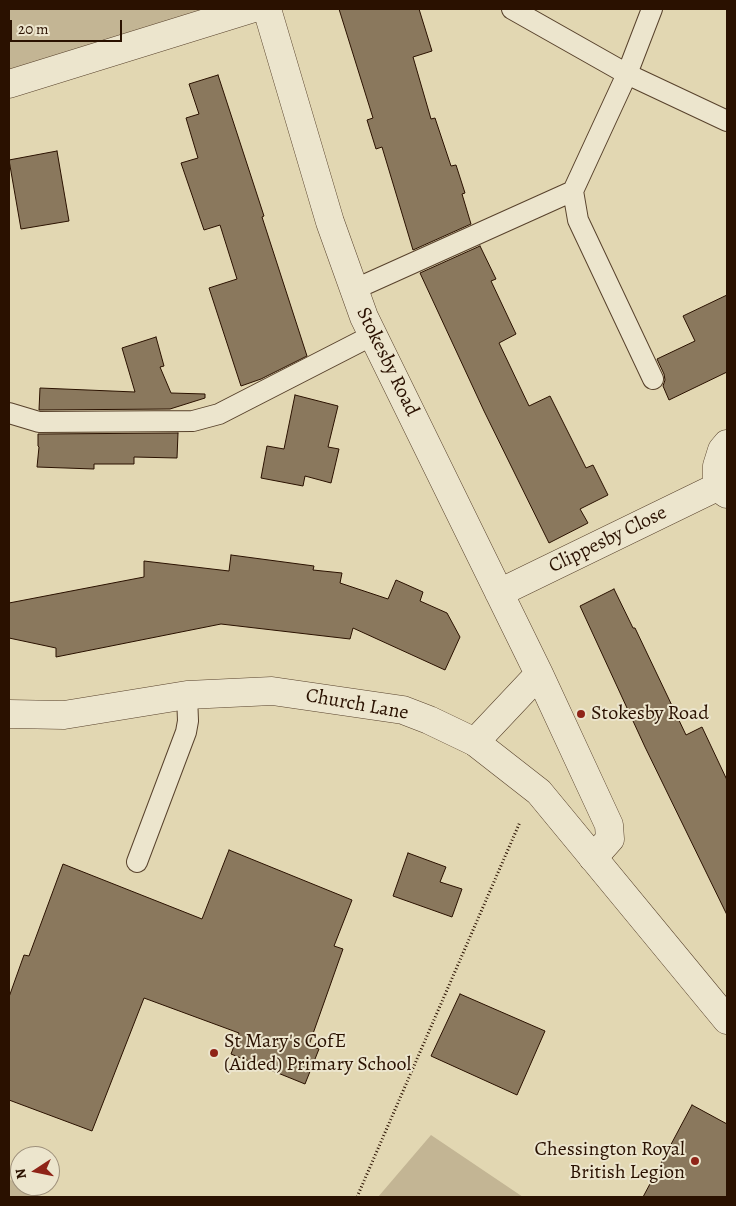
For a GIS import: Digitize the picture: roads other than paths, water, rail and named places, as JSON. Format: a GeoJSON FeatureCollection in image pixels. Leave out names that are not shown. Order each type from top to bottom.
{"type":"FeatureCollection","features":[{"type":"Feature","properties":{"kind":"street"},"geometry":{"type":"LineString","coordinates":[[9,84],[251,9]]}},
{"type":"Feature","properties":{"kind":"street","name":"Stokesby Road"},"geometry":{"type":"LineString","coordinates":[[267,9],[330,222],[364,317],[539,674],[609,825],[610,839],[594,858]]}},
{"type":"Feature","properties":{"kind":"street","name":"Clippesby Close"},"geometry":{"type":"LineString","coordinates":[[499,593],[722,490],[717,466],[722,450],[727,444]]}},
{"type":"Feature","properties":{"kind":"street"},"geometry":{"type":"LineString","coordinates":[[475,742],[539,674]]}},
{"type":"Feature","properties":{"kind":"street","name":"Church Lane"},"geometry":{"type":"LineString","coordinates":[[9,714],[64,715],[186,695],[272,691],[403,710],[429,720],[475,742],[539,792],[727,1020]]}},
{"type":"Feature","properties":{"kind":"lane"},"geometry":{"type":"LineString","coordinates":[[512,9],[627,74],[727,121]]}},
{"type":"Feature","properties":{"kind":"lane"},"geometry":{"type":"LineString","coordinates":[[652,9],[627,74],[573,191],[578,220],[653,379]]}},
{"type":"Feature","properties":{"kind":"lane"},"geometry":{"type":"LineString","coordinates":[[353,290],[573,191]]}},
{"type":"Feature","properties":{"kind":"lane"},"geometry":{"type":"LineString","coordinates":[[9,413],[39,422],[193,421],[219,414],[373,335]]}},
{"type":"Feature","properties":{"kind":"lane"},"geometry":{"type":"LineString","coordinates":[[137,862],[186,732],[188,721],[186,695]]}},
{"type":"Feature","properties":{"kind":"place","name":"Stokesby Road"},"geometry":{"type":"Point","coordinates":[581,714]}},
{"type":"Feature","properties":{"kind":"place","name":"St Mary's CofE (Aided) Primary School"},"geometry":{"type":"Point","coordinates":[214,1053]}},
{"type":"Feature","properties":{"kind":"place","name":"Chessington Royal British Legion"},"geometry":{"type":"Point","coordinates":[695,1161]}}]}
